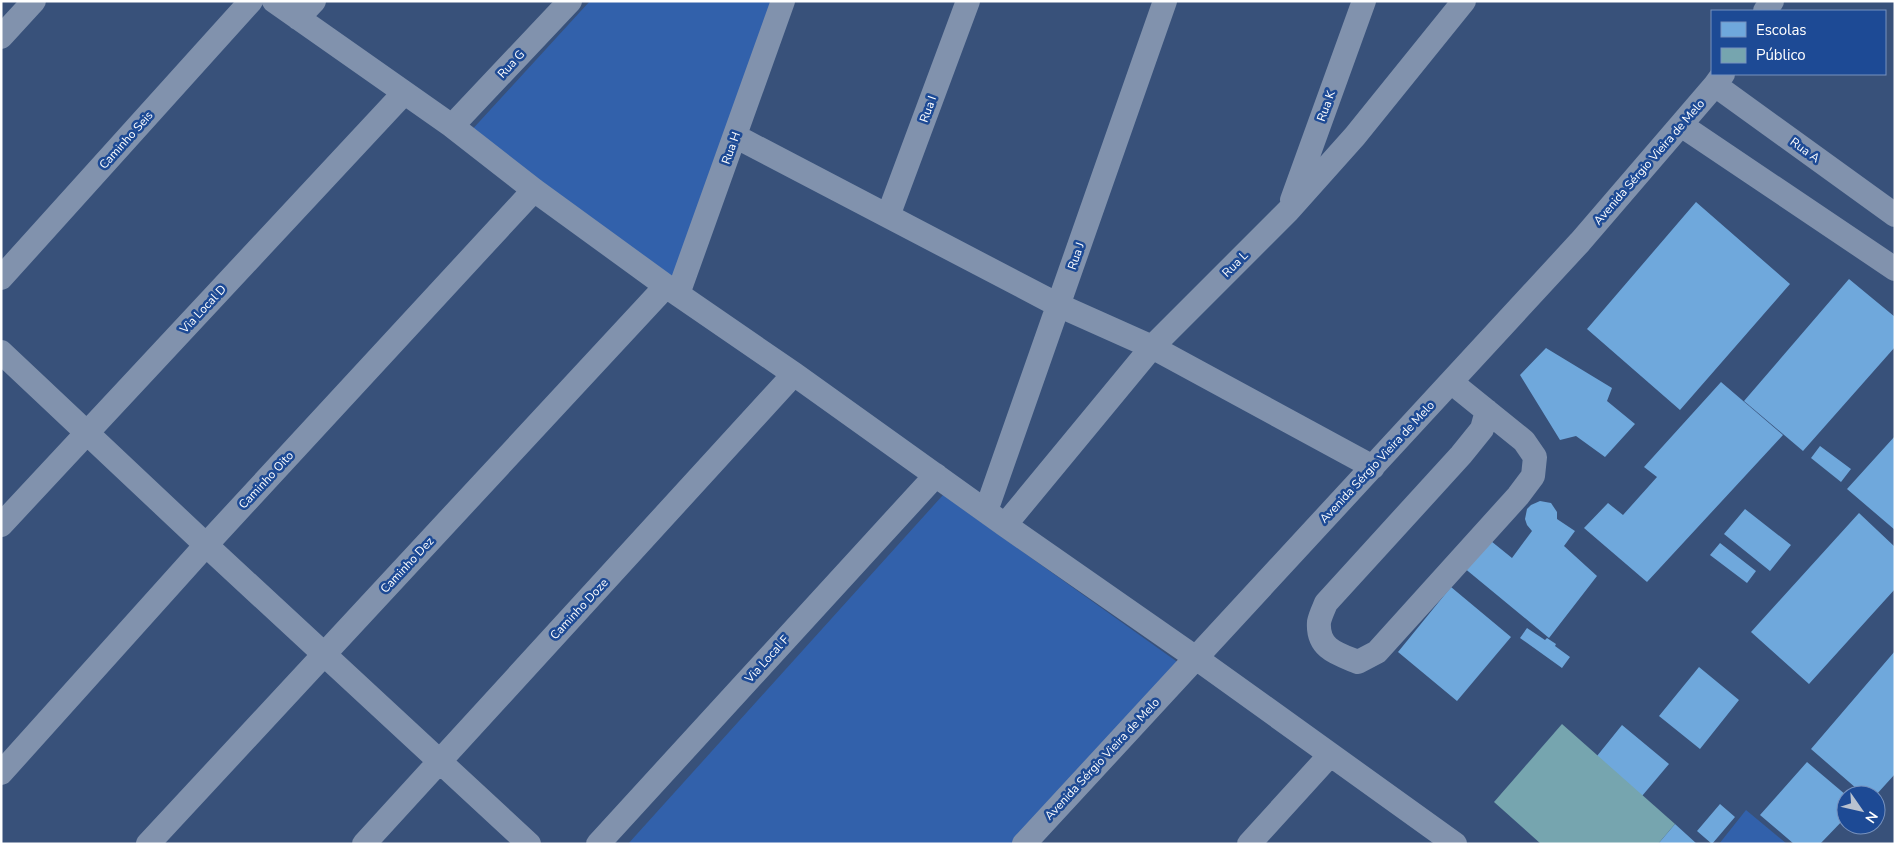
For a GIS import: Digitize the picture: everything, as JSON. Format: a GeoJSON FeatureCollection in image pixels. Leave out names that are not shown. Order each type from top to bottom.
{"type":"FeatureCollection","features":[{"type":"Feature","properties":{"kind":"street"},"geometry":{"type":"LineString","coordinates":[[1,37],[34,1]]}},
{"type":"Feature","properties":{"kind":"street","name":"Caminho Seis"},"geometry":{"type":"LineString","coordinates":[[1,278],[251,1]]}},
{"type":"Feature","properties":{"kind":"street"},"geometry":{"type":"LineString","coordinates":[[274,1],[452,126],[534,190],[672,290],[1196,658],[1455,844]]}},
{"type":"Feature","properties":{"kind":"street"},"geometry":{"type":"LineString","coordinates":[[298,18],[314,1]]}},
{"type":"Feature","properties":{"kind":"street","name":"Rua G"},"geometry":{"type":"LineString","coordinates":[[452,126],[570,1]]}},
{"type":"Feature","properties":{"kind":"street","name":"Rua H"},"geometry":{"type":"LineString","coordinates":[[672,290],[735,136],[783,1]]}},
{"type":"Feature","properties":{"kind":"street","name":"Rua I"},"geometry":{"type":"LineString","coordinates":[[888,216],[968,1]]}},
{"type":"Feature","properties":{"kind":"street","name":"Rua J"},"geometry":{"type":"LineString","coordinates":[[986,511],[1165,1]]}},
{"type":"Feature","properties":{"kind":"street","name":"Rua K"},"geometry":{"type":"LineString","coordinates":[[1288,211],[1364,1]]}},
{"type":"Feature","properties":{"kind":"street","name":"Rua L"},"geometry":{"type":"LineString","coordinates":[[1005,525],[1152,348],[1288,211],[1355,136],[1464,1]]}},
{"type":"Feature","properties":{"kind":"street","name":"Avenida Sérgio Vieira de Melo"},"geometry":{"type":"LineString","coordinates":[[1024,844],[1580,242],[1719,79]]}},
{"type":"Feature","properties":{"kind":"street","name":"Rua A"},"geometry":{"type":"LineString","coordinates":[[1719,79],[1895,215]]}},
{"type":"Feature","properties":{"kind":"street","name":"Via Local D"},"geometry":{"type":"LineString","coordinates":[[1,525],[404,92]]}},
{"type":"Feature","properties":{"kind":"street"},"geometry":{"type":"LineString","coordinates":[[1681,125],[1895,269]]}},
{"type":"Feature","properties":{"kind":"street"},"geometry":{"type":"LineString","coordinates":[[735,136],[1058,305],[1152,348],[1373,467]]}},
{"type":"Feature","properties":{"kind":"street","name":"Caminho Oito"},"geometry":{"type":"LineString","coordinates":[[1,773],[206,545],[534,190]]}},
{"type":"Feature","properties":{"kind":"street","name":"Caminho Dez"},"geometry":{"type":"LineString","coordinates":[[148,844],[324,653],[672,290]]}},
{"type":"Feature","properties":{"kind":"street"},"geometry":{"type":"LineString","coordinates":[[1,352],[529,844]]}},
{"type":"Feature","properties":{"kind":"street","name":"Caminho Doze"},"geometry":{"type":"LineString","coordinates":[[364,844],[794,374]]}},
{"type":"Feature","properties":{"kind":"street"},"geometry":{"type":"LineString","coordinates":[[1452,382],[1524,441],[1535,457],[1533,476],[1518,496],[1377,652],[1358,662],[1332,652],[1322,642],[1319,622],[1326,603],[1461,455],[1482,429],[1487,412]]}},
{"type":"Feature","properties":{"kind":"street","name":"Via Local F"},"geometry":{"type":"LineString","coordinates":[[598,844],[936,475]]}},
{"type":"Feature","properties":{"kind":"street"},"geometry":{"type":"LineString","coordinates":[[1249,844],[1330,755]]}},
{"type":"Feature","properties":{"kind":"shaded area"},"geometry":{"type":"Polygon","coordinates":[[[590,1],[775,1],[676,284],[469,133],[590,1]]]}},
{"type":"Feature","properties":{"kind":"shaded area"},"geometry":{"type":"Polygon","coordinates":[[[943,495],[1183,666],[1019,844],[628,844],[943,495]]]}},
{"type":"Feature","properties":{"kind":"shaded area"},"geometry":{"type":"Polygon","coordinates":[[[1746,810],[1787,844],[1719,844],[1746,810]]]}},
{"type":"Feature","properties":{"kind":"building: Escolas"},"geometry":{"type":"Polygon","coordinates":[[[1696,202],[1790,284],[1680,410],[1587,329],[1696,202]]]}},
{"type":"Feature","properties":{"kind":"building: Escolas"},"geometry":{"type":"Polygon","coordinates":[[[1849,279],[1895,317],[1895,347],[1803,451],[1744,401],[1849,279]]]}},
{"type":"Feature","properties":{"kind":"building: Escolas"},"geometry":{"type":"Polygon","coordinates":[[[1546,348],[1612,388],[1607,401],[1635,424],[1605,457],[1576,436],[1560,440],[1520,375],[1546,348]]]}},
{"type":"Feature","properties":{"kind":"building: Escolas"},"geometry":{"type":"Polygon","coordinates":[[[1721,382],[1783,435],[1647,582],[1584,528],[1608,503],[1623,515],[1657,477],[1644,467],[1721,382]]]}},
{"type":"Feature","properties":{"kind":"building: Escolas"},"geometry":{"type":"Polygon","coordinates":[[[1895,436],[1895,530],[1847,489],[1895,436]]]}},
{"type":"Feature","properties":{"kind":"building: Escolas"},"geometry":{"type":"Polygon","coordinates":[[[1820,446],[1851,469],[1841,482],[1811,458],[1820,446]]]}},
{"type":"Feature","properties":{"kind":"building: Escolas"},"geometry":{"type":"Polygon","coordinates":[[[1540,501],[1551,503],[1557,512],[1557,519],[1575,531],[1564,546],[1597,576],[1549,638],[1463,567],[1486,537],[1512,558],[1532,531],[1525,519],[1527,509],[1540,501]]]}},
{"type":"Feature","properties":{"kind":"building: Escolas"},"geometry":{"type":"Polygon","coordinates":[[[1745,509],[1791,545],[1770,571],[1724,534],[1745,509]]]}},
{"type":"Feature","properties":{"kind":"building: Escolas"},"geometry":{"type":"Polygon","coordinates":[[[1859,513],[1895,547],[1895,589],[1809,684],[1751,632],[1859,513]]]}},
{"type":"Feature","properties":{"kind":"building: Escolas"},"geometry":{"type":"Polygon","coordinates":[[[1720,543],[1756,571],[1747,583],[1710,555],[1720,543]]]}},
{"type":"Feature","properties":{"kind":"building: Escolas"},"geometry":{"type":"Polygon","coordinates":[[[1451,587],[1511,637],[1457,701],[1398,652],[1451,587]]]}},
{"type":"Feature","properties":{"kind":"building: Escolas"},"geometry":{"type":"Polygon","coordinates":[[[1527,628],[1545,640],[1547,638],[1556,644],[1555,646],[1570,657],[1562,668],[1520,638],[1527,628]]]}},
{"type":"Feature","properties":{"kind":"building: Escolas"},"geometry":{"type":"Polygon","coordinates":[[[1895,651],[1895,774],[1885,785],[1852,785],[1811,749],[1895,651]]]}},
{"type":"Feature","properties":{"kind":"building: Escolas"},"geometry":{"type":"Polygon","coordinates":[[[1699,667],[1739,700],[1700,749],[1659,716],[1699,667]]]}},
{"type":"Feature","properties":{"kind":"building: Escolas"},"geometry":{"type":"Polygon","coordinates":[[[1622,725],[1669,764],[1642,796],[1597,756],[1622,725]]]}},
{"type":"Feature","properties":{"kind":"building: Escolas"},"geometry":{"type":"Polygon","coordinates":[[[1807,762],[1836,787],[1836,827],[1820,844],[1794,844],[1760,815],[1807,762]]]}},
{"type":"Feature","properties":{"kind":"building: Escolas"},"geometry":{"type":"Polygon","coordinates":[[[1720,804],[1735,817],[1712,844],[1697,831],[1720,804]]]}},
{"type":"Feature","properties":{"kind":"building: Escolas"},"geometry":{"type":"Polygon","coordinates":[[[1675,824],[1697,844],[1658,844],[1675,824]]]}},
{"type":"Feature","properties":{"kind":"building: Público"},"geometry":{"type":"Polygon","coordinates":[[[1562,724],[1675,824],[1658,844],[1541,844],[1494,802],[1562,724]]]}}]}
